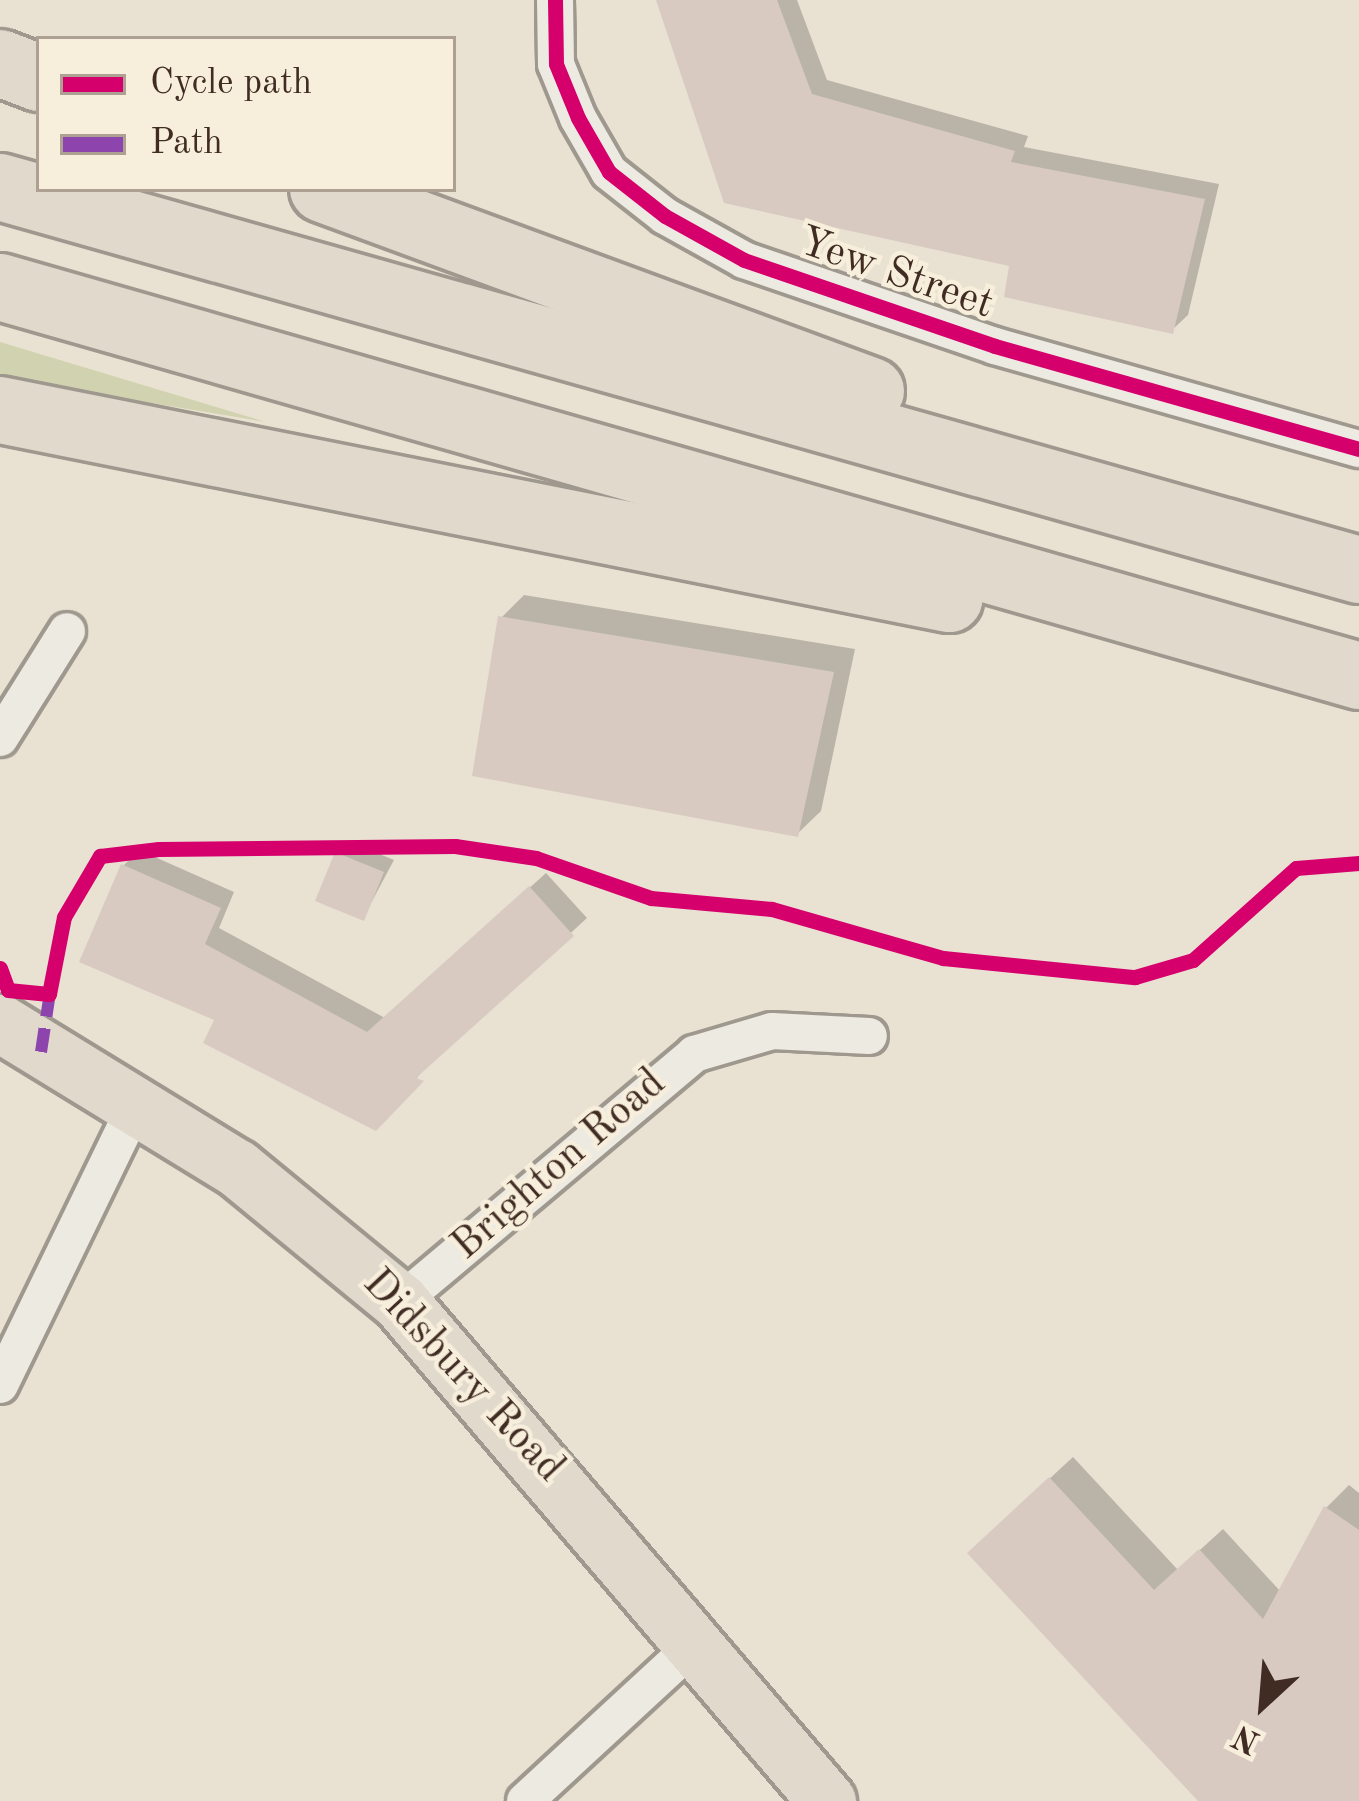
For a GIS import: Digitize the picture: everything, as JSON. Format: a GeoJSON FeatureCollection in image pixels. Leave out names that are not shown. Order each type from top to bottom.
{"type":"FeatureCollection","features":[{"type":"Feature","properties":{"kind":"highway"},"geometry":{"type":"LineString","coordinates":[[0,63],[36,77]]}},
{"type":"Feature","properties":{"kind":"highway"},"geometry":{"type":"LineString","coordinates":[[0,187],[1359,567]]}},
{"type":"Feature","properties":{"kind":"highway"},"geometry":{"type":"LineString","coordinates":[[331,192],[1359,567]]}},
{"type":"Feature","properties":{"kind":"highway"},"geometry":{"type":"LineString","coordinates":[[0,287],[1359,678]]}},
{"type":"Feature","properties":{"kind":"highway"},"geometry":{"type":"LineString","coordinates":[[0,410],[1359,678]]}},
{"type":"Feature","properties":{"kind":"main road","name":"Didsbury Road"},"geometry":{"type":"LineString","coordinates":[[5,1027],[269,1192],[400,1302],[827,1801]]}},
{"type":"Feature","properties":{"kind":"street","name":"Yew Street"},"geometry":{"type":"LineString","coordinates":[[555,0],[556,64],[578,118],[609,172],[664,216],[744,260],[995,346],[1359,449]]}},
{"type":"Feature","properties":{"kind":"street"},"geometry":{"type":"LineString","coordinates":[[0,738],[67,631]]}},
{"type":"Feature","properties":{"kind":"street","name":"Brighton Road"},"geometry":{"type":"LineString","coordinates":[[400,1302],[677,1064],[772,1031],[869,1036]]}},
{"type":"Feature","properties":{"kind":"street"},"geometry":{"type":"LineString","coordinates":[[0,1385],[136,1105]]}},
{"type":"Feature","properties":{"kind":"street"},"geometry":{"type":"LineString","coordinates":[[525,1801],[696,1643]]}},
{"type":"Feature","properties":{"kind":"green space"},"geometry":{"type":"Polygon","coordinates":[[[0,342],[266,422],[0,378],[0,342]]]}},
{"type":"Feature","properties":{"kind":"building"},"geometry":{"type":"Polygon","coordinates":[[[656,0],[777,0],[812,94],[1015,151],[1011,162],[1205,199],[1173,334],[1004,297],[1009,266],[724,203],[656,0]]]}},
{"type":"Feature","properties":{"kind":"building"},"geometry":{"type":"Polygon","coordinates":[[[498,616],[834,672],[798,837],[472,776],[498,616]]]}},
{"type":"Feature","properties":{"kind":"building"},"geometry":{"type":"Polygon","coordinates":[[[335,852],[384,872],[364,921],[315,901],[335,852]]]}},
{"type":"Feature","properties":{"kind":"building"},"geometry":{"type":"Polygon","coordinates":[[[121,864],[221,908],[205,944],[367,1032],[529,886],[574,936],[416,1078],[424,1081],[376,1131],[203,1043],[214,1020],[79,962],[121,864]]]}},
{"type":"Feature","properties":{"kind":"building"},"geometry":{"type":"Polygon","coordinates":[[[1049,1477],[1154,1590],[1199,1549],[1263,1619],[1324,1506],[1359,1530],[1359,1801],[1198,1801],[967,1553],[1049,1477]]]}},
{"type":"Feature","properties":{"kind":"marked path"},"geometry":{"type":"LineString","coordinates":[[41,1052],[51,986]]}},
{"type":"Feature","properties":{"kind":"cycle path"},"geometry":{"type":"LineString","coordinates":[[555,0],[556,64],[578,118],[609,172],[665,216],[744,260],[995,346],[1359,449]]}},
{"type":"Feature","properties":{"kind":"cycle path"},"geometry":{"type":"LineString","coordinates":[[0,968],[8,990],[49,994],[64,917],[100,856],[159,849],[455,846],[536,858],[651,898],[772,909],[943,958],[1135,977],[1193,960],[1296,868],[1359,863]]}}]}
